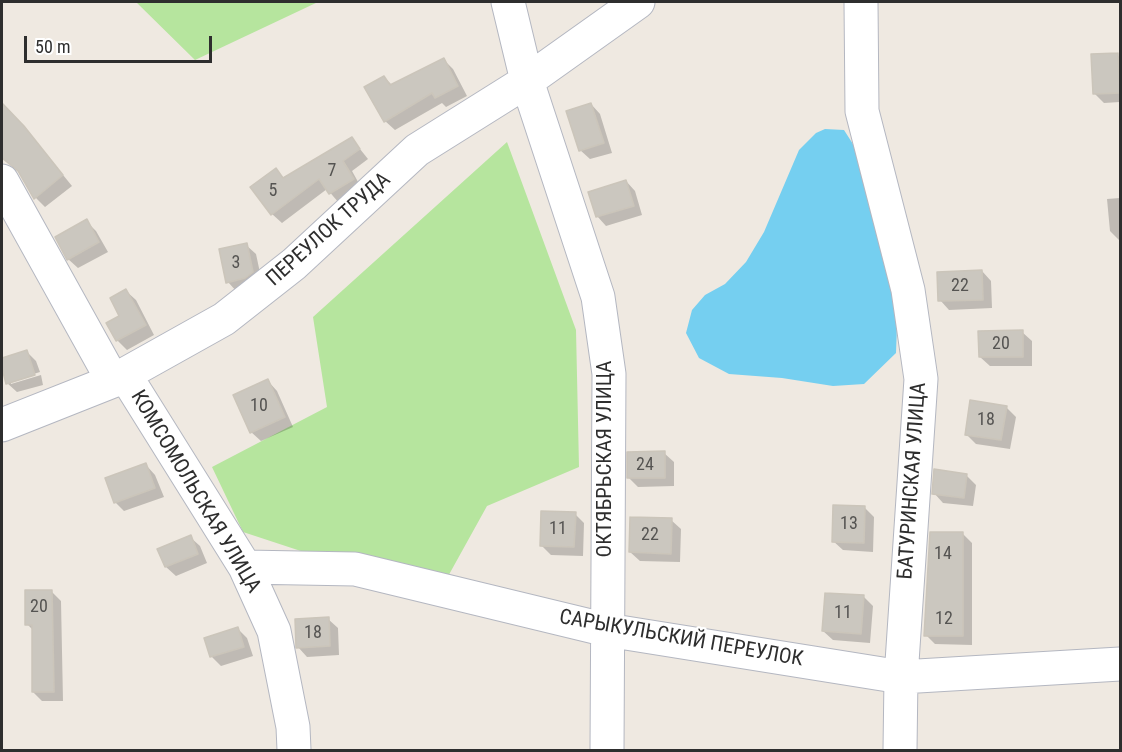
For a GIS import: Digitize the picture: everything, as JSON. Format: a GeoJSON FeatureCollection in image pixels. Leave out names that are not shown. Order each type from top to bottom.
{"type":"FeatureCollection","features":[{"type":"Feature","properties":{"kind":"street","name":"ОКТЯБРЬСКАЯ УЛИЦА"},"geometry":{"type":"LineString","coordinates":[[508,2],[527,81],[598,297],[609,374],[607,750]]}},
{"type":"Feature","properties":{"kind":"street","name":"ПЕРЕУЛОК ТРУДА"},"geometry":{"type":"LineString","coordinates":[[2,425],[119,378],[224,319],[294,264],[417,150],[527,81],[638,2]]}},
{"type":"Feature","properties":{"kind":"street","name":"БАТУРИНСКАЯ УЛИЦА"},"geometry":{"type":"LineString","coordinates":[[861,2],[862,111],[908,290],[921,379],[901,677],[900,750]]}},
{"type":"Feature","properties":{"kind":"street","name":"КОМСОМОЛЬСКАЯ УЛИЦА"},"geometry":{"type":"LineString","coordinates":[[2,180],[119,378],[245,567],[274,631],[293,727],[294,750]]}},
{"type":"Feature","properties":{"kind":"street","name":"САРЫКУЛЬСКИЙ ПЕРЕУЛОК"},"geometry":{"type":"LineString","coordinates":[[245,567],[355,569],[607,630],[901,677],[1120,664]]}},
{"type":"Feature","properties":{"kind":"green space"},"geometry":{"type":"Polygon","coordinates":[[[136,2],[318,2],[195,60],[136,2]]]}},
{"type":"Feature","properties":{"kind":"green space"},"geometry":{"type":"Polygon","coordinates":[[[507,142],[576,330],[579,467],[487,506],[446,580],[319,557],[243,532],[212,467],[327,407],[313,317],[507,142]]]}},
{"type":"Feature","properties":{"kind":"water"},"geometry":{"type":"Polygon","coordinates":[[[825,129],[844,130],[858,152],[898,298],[896,353],[864,384],[833,386],[782,378],[729,374],[699,358],[686,333],[692,310],[705,295],[725,284],[746,262],[764,232],[799,150],[816,133],[825,129]]]}},
{"type":"Feature","properties":{"kind":"building"},"geometry":{"type":"Polygon","coordinates":[[[1118,53],[1120,93],[1093,94],[1091,54],[1118,53]]]}},
{"type":"Feature","properties":{"kind":"building"},"geometry":{"type":"Polygon","coordinates":[[[444,58],[458,86],[435,98],[432,93],[384,122],[364,87],[384,76],[390,85],[444,58]]]}},
{"type":"Feature","properties":{"kind":"building"},"geometry":{"type":"Polygon","coordinates":[[[2,103],[24,126],[63,175],[34,199],[18,171],[2,158],[2,103]]]}},
{"type":"Feature","properties":{"kind":"building"},"geometry":{"type":"Polygon","coordinates":[[[591,103],[604,143],[579,151],[566,111],[591,103]]]}},
{"type":"Feature","properties":{"kind":"building"},"geometry":{"type":"Polygon","coordinates":[[[352,137],[360,149],[343,161],[354,179],[329,194],[319,179],[271,215],[250,187],[276,168],[283,178],[352,137]]]}},
{"type":"Feature","properties":{"kind":"building"},"geometry":{"type":"Polygon","coordinates":[[[626,180],[634,206],[596,217],[588,192],[626,180]]]}},
{"type":"Feature","properties":{"kind":"building"},"geometry":{"type":"Polygon","coordinates":[[[87,219],[99,242],[67,260],[55,237],[87,219]]]}},
{"type":"Feature","properties":{"kind":"building"},"geometry":{"type":"Polygon","coordinates":[[[247,243],[253,272],[245,278],[226,283],[219,249],[247,243]]]}},
{"type":"Feature","properties":{"kind":"building"},"geometry":{"type":"Polygon","coordinates":[[[982,270],[983,300],[938,301],[937,272],[982,270]]]}},
{"type":"Feature","properties":{"kind":"building"},"geometry":{"type":"Polygon","coordinates":[[[126,289],[146,325],[116,341],[106,323],[119,316],[110,298],[126,289]]]}},
{"type":"Feature","properties":{"kind":"building"},"geometry":{"type":"Polygon","coordinates":[[[1023,330],[1023,357],[979,357],[978,331],[1023,330]]]}},
{"type":"Feature","properties":{"kind":"building"},"geometry":{"type":"Polygon","coordinates":[[[27,350],[35,375],[6,384],[2,358],[27,350]]]}},
{"type":"Feature","properties":{"kind":"building"},"geometry":{"type":"Polygon","coordinates":[[[268,379],[285,417],[250,433],[233,395],[268,379]]]}},
{"type":"Feature","properties":{"kind":"building"},"geometry":{"type":"Polygon","coordinates":[[[970,400],[1007,406],[1001,440],[965,435],[970,400]]]}},
{"type":"Feature","properties":{"kind":"building"},"geometry":{"type":"Polygon","coordinates":[[[665,451],[665,478],[627,478],[627,452],[665,451]]]}},
{"type":"Feature","properties":{"kind":"building"},"geometry":{"type":"Polygon","coordinates":[[[146,463],[155,488],[114,503],[105,478],[146,463]]]}},
{"type":"Feature","properties":{"kind":"building"},"geometry":{"type":"Polygon","coordinates":[[[934,469],[967,474],[964,498],[932,494],[934,469]]]}},
{"type":"Feature","properties":{"kind":"building"},"geometry":{"type":"Polygon","coordinates":[[[833,505],[865,506],[864,543],[832,542],[833,505]]]}},
{"type":"Feature","properties":{"kind":"building"},"geometry":{"type":"Polygon","coordinates":[[[541,511],[576,512],[574,547],[540,546],[541,511]]]}},
{"type":"Feature","properties":{"kind":"building"},"geometry":{"type":"Polygon","coordinates":[[[630,517],[672,518],[671,554],[629,552],[630,517]]]}},
{"type":"Feature","properties":{"kind":"building"},"geometry":{"type":"Polygon","coordinates":[[[930,532],[963,532],[963,636],[924,636],[930,532]]]}},
{"type":"Feature","properties":{"kind":"building"},"geometry":{"type":"Polygon","coordinates":[[[191,535],[198,554],[165,567],[157,549],[191,535]]]}},
{"type":"Feature","properties":{"kind":"building"},"geometry":{"type":"Polygon","coordinates":[[[25,590],[52,590],[54,692],[32,692],[32,625],[25,625],[25,590]]]}},
{"type":"Feature","properties":{"kind":"building"},"geometry":{"type":"Polygon","coordinates":[[[825,593],[864,595],[861,634],[822,631],[825,593]]]}},
{"type":"Feature","properties":{"kind":"building"},"geometry":{"type":"Polygon","coordinates":[[[329,617],[330,646],[296,648],[295,619],[329,617]]]}},
{"type":"Feature","properties":{"kind":"building"},"geometry":{"type":"Polygon","coordinates":[[[238,627],[244,647],[210,657],[204,638],[238,627]]]}}]}
